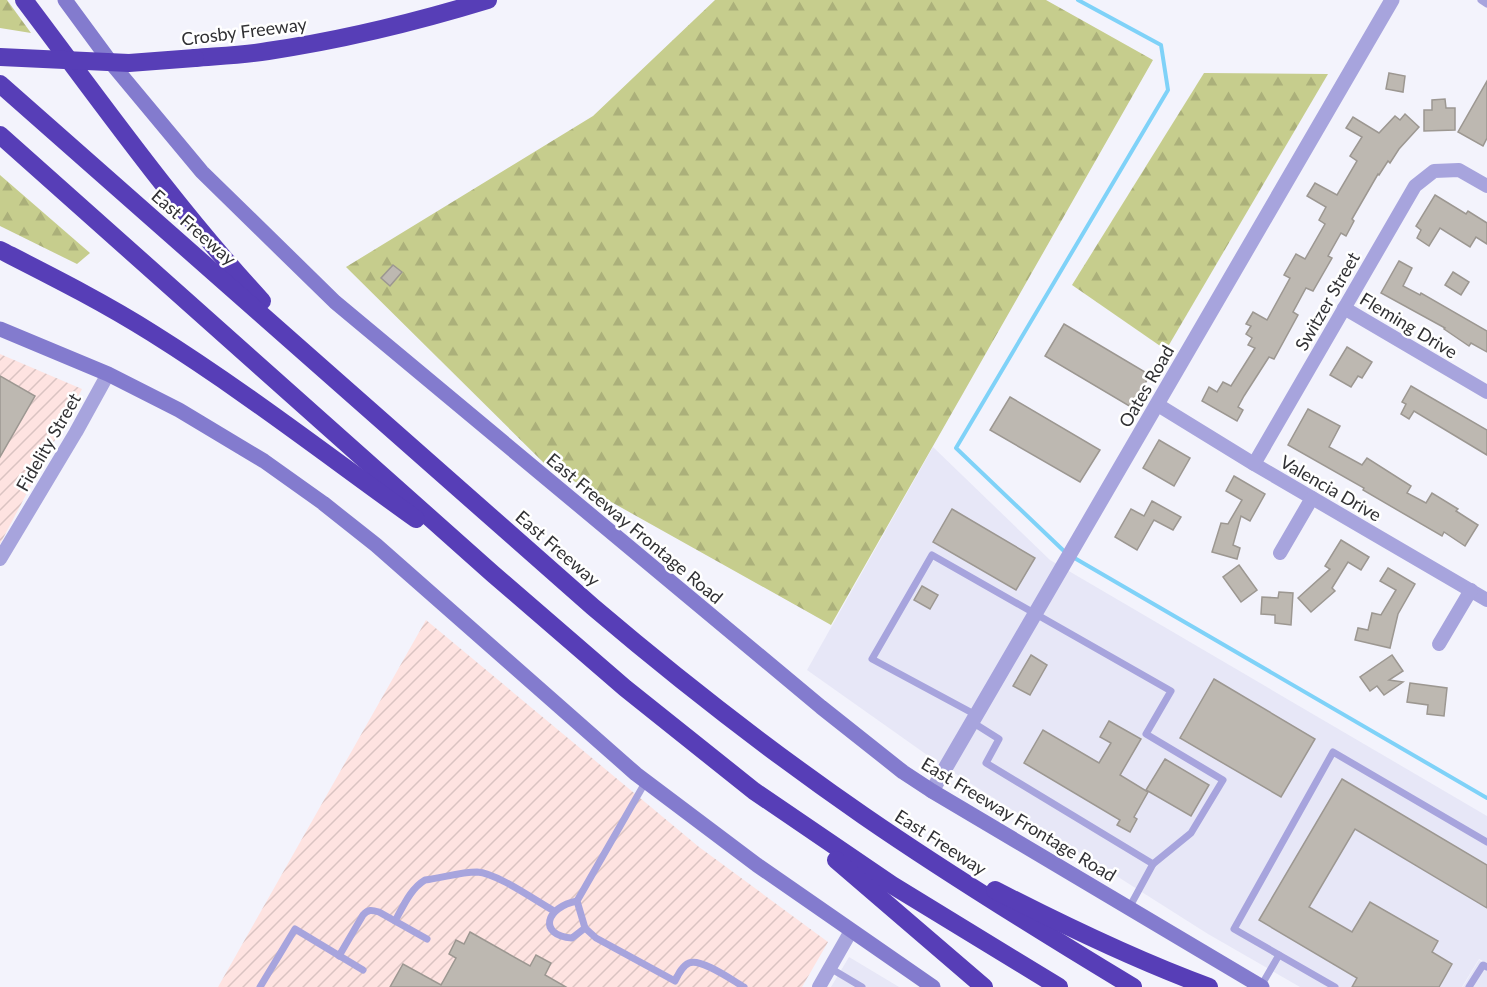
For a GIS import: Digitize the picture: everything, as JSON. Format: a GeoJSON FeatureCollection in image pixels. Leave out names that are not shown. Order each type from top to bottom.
{"type":"FeatureCollection","features":[{"type":"Feature","properties":{"kind":"highway"},"geometry":{"type":"LineString","coordinates":[[24,0],[169,192],[231,268],[296,339],[375,415]]}},
{"type":"Feature","properties":{"kind":"highway","name":"Crosby Freeway"},"geometry":{"type":"LineString","coordinates":[[0,57],[129,63],[266,52],[318,43],[437,16],[488,0]]}},
{"type":"Feature","properties":{"kind":"highway","name":"East Freeway"},"geometry":{"type":"LineString","coordinates":[[0,84],[638,645],[777,753],[913,849],[1008,911],[1133,987]]}},
{"type":"Feature","properties":{"kind":"highway"},"geometry":{"type":"LineString","coordinates":[[0,135],[493,574],[625,688],[754,791],[984,987]]}},
{"type":"Feature","properties":{"kind":"highway"},"geometry":{"type":"LineString","coordinates":[[0,250],[64,283],[151,333],[221,380],[493,574]]}},
{"type":"Feature","properties":{"kind":"highway"},"geometry":{"type":"LineString","coordinates":[[754,791],[892,885],[1059,987]]}},
{"type":"Feature","properties":{"kind":"highway"},"geometry":{"type":"LineString","coordinates":[[913,849],[1089,938],[1209,987]]}},
{"type":"Feature","properties":{"kind":"main road","name":"East Freeway Frontage Road"},"geometry":{"type":"LineString","coordinates":[[65,0],[112,64],[202,172],[334,302],[821,707],[903,772],[932,791],[1262,987]]}},
{"type":"Feature","properties":{"kind":"main road"},"geometry":{"type":"LineString","coordinates":[[0,328],[108,374],[179,410],[264,461],[323,503],[376,545],[646,782],[757,865],[933,987]]}},
{"type":"Feature","properties":{"kind":"street","name":"Oates Road"},"geometry":{"type":"LineString","coordinates":[[932,791],[1392,0]]}},
{"type":"Feature","properties":{"kind":"street","name":"Switzer Street"},"geometry":{"type":"LineString","coordinates":[[1254,464],[1415,186],[1434,171],[1459,170],[1487,186]]}},
{"type":"Feature","properties":{"kind":"street","name":"Fleming Drive"},"geometry":{"type":"LineString","coordinates":[[1344,308],[1487,392]]}},
{"type":"Feature","properties":{"kind":"street","name":"Fidelity Street"},"geometry":{"type":"LineString","coordinates":[[0,559],[108,374]]}},
{"type":"Feature","properties":{"kind":"street","name":"Valencia Drive"},"geometry":{"type":"LineString","coordinates":[[1158,405],[1254,464],[1487,600]]}},
{"type":"Feature","properties":{"kind":"street"},"geometry":{"type":"LineString","coordinates":[[1280,554],[1312,498]]}},
{"type":"Feature","properties":{"kind":"street"},"geometry":{"type":"LineString","coordinates":[[1439,644],[1471,590]]}},
{"type":"Feature","properties":{"kind":"street"},"geometry":{"type":"LineString","coordinates":[[819,987],[851,931]]}},
{"type":"Feature","properties":{"kind":"lane"},"geometry":{"type":"LineString","coordinates":[[1481,0],[1487,4]]}},
{"type":"Feature","properties":{"kind":"lane"},"geometry":{"type":"LineString","coordinates":[[1129,908],[1153,864],[1191,833],[1223,780],[1146,734],[1171,691],[932,555],[872,659],[974,719],[999,739],[986,763],[1153,864]]}},
{"type":"Feature","properties":{"kind":"lane"},"geometry":{"type":"LineString","coordinates":[[1335,987],[1234,929],[1333,752],[1487,842]]}},
{"type":"Feature","properties":{"kind":"lane"},"geometry":{"type":"LineString","coordinates":[[585,928],[572,938],[560,937],[553,931],[550,917],[561,905],[577,901],[646,782]]}},
{"type":"Feature","properties":{"kind":"lane"},"geometry":{"type":"LineString","coordinates":[[395,921],[415,888],[425,880],[477,872],[498,879],[554,911]]}},
{"type":"Feature","properties":{"kind":"lane"},"geometry":{"type":"LineString","coordinates":[[577,901],[585,928],[596,938],[673,984],[682,968],[689,963],[699,961],[744,987]]}},
{"type":"Feature","properties":{"kind":"lane"},"geometry":{"type":"LineString","coordinates":[[339,956],[366,911],[379,912],[428,939]]}},
{"type":"Feature","properties":{"kind":"lane"},"geometry":{"type":"LineString","coordinates":[[260,987],[295,930],[363,970]]}},
{"type":"Feature","properties":{"kind":"lane"},"geometry":{"type":"LineString","coordinates":[[1262,987],[1279,955]]}},
{"type":"Feature","properties":{"kind":"lane"},"geometry":{"type":"LineString","coordinates":[[1469,987],[1483,965],[1487,968]]}},
{"type":"Feature","properties":{"kind":"lane"},"geometry":{"type":"LineString","coordinates":[[830,968],[858,986]]}},
{"type":"Feature","properties":{"kind":"shaded area"},"geometry":{"type":"Polygon","coordinates":[[[0,354],[82,389],[0,544],[0,354]]]}},
{"type":"Feature","properties":{"kind":"shaded area"},"geometry":{"type":"Polygon","coordinates":[[[933,447],[1050,560],[1487,816],[1487,963],[1479,959],[1462,987],[1300,987],[1208,934],[937,762],[807,670],[933,447]]]}},
{"type":"Feature","properties":{"kind":"shaded area"},"geometry":{"type":"Polygon","coordinates":[[[426,620],[699,847],[828,942],[802,987],[218,987],[426,620]]]}},
{"type":"Feature","properties":{"kind":"shaded area"},"geometry":{"type":"Polygon","coordinates":[[[849,957],[899,987],[831,987],[849,957]]]}},
{"type":"Feature","properties":{"kind":"shaded area"},"geometry":{"type":"Polygon","coordinates":[[[1479,960],[1487,965],[1487,987],[1463,987],[1479,960]]]}},
{"type":"Feature","properties":{"kind":"green space"},"geometry":{"type":"Polygon","coordinates":[[[0,0],[7,0],[31,33],[0,28],[0,0]]]}},
{"type":"Feature","properties":{"kind":"green space"},"geometry":{"type":"Polygon","coordinates":[[[715,0],[1046,0],[1153,60],[831,625],[547,466],[346,267],[593,116],[715,0]]]}},
{"type":"Feature","properties":{"kind":"green space"},"geometry":{"type":"Polygon","coordinates":[[[1204,73],[1328,74],[1166,350],[1072,285],[1204,73]]]}},
{"type":"Feature","properties":{"kind":"green space"},"geometry":{"type":"Polygon","coordinates":[[[0,175],[90,253],[77,264],[0,226],[0,175]]]}},
{"type":"Feature","properties":{"kind":"building"},"geometry":{"type":"Polygon","coordinates":[[[1389,73],[1405,76],[1403,92],[1386,89],[1389,73]]]}},
{"type":"Feature","properties":{"kind":"building"},"geometry":{"type":"Polygon","coordinates":[[[1487,81],[1487,138],[1483,146],[1458,132],[1487,81]]]}},
{"type":"Feature","properties":{"kind":"building"},"geometry":{"type":"Polygon","coordinates":[[[1445,99],[1446,108],[1455,108],[1455,130],[1424,131],[1424,110],[1432,110],[1432,100],[1445,99]]]}},
{"type":"Feature","properties":{"kind":"building"},"geometry":{"type":"Polygon","coordinates":[[[1405,114],[1419,127],[1390,163],[1388,161],[1378,174],[1352,219],[1354,221],[1346,236],[1341,233],[1328,256],[1332,258],[1313,291],[1306,288],[1293,312],[1298,315],[1274,359],[1269,357],[1238,407],[1243,410],[1237,421],[1202,401],[1209,387],[1217,392],[1223,382],[1231,386],[1255,348],[1248,345],[1252,338],[1246,334],[1251,326],[1246,324],[1253,312],[1267,320],[1290,278],[1284,275],[1296,254],[1305,259],[1325,224],[1319,220],[1326,207],[1307,196],[1315,183],[1337,195],[1357,161],[1350,156],[1362,137],[1346,128],[1353,117],[1379,133],[1395,116],[1400,120],[1405,114]]]}},
{"type":"Feature","properties":{"kind":"building"},"geometry":{"type":"Polygon","coordinates":[[[1435,195],[1466,214],[1468,211],[1487,223],[1487,244],[1476,237],[1470,247],[1440,228],[1429,246],[1417,238],[1421,230],[1416,226],[1435,195]]]}},
{"type":"Feature","properties":{"kind":"building"},"geometry":{"type":"Polygon","coordinates":[[[1399,261],[1412,268],[1403,286],[1420,295],[1421,293],[1487,331],[1487,352],[1471,343],[1469,346],[1445,328],[1381,293],[1399,261]]]}},
{"type":"Feature","properties":{"kind":"building"},"geometry":{"type":"Polygon","coordinates":[[[393,265],[402,272],[390,286],[381,278],[393,265]]]}},
{"type":"Feature","properties":{"kind":"building"},"geometry":{"type":"Polygon","coordinates":[[[1453,272],[1469,282],[1461,295],[1445,285],[1453,272]]]}},
{"type":"Feature","properties":{"kind":"building"},"geometry":{"type":"Polygon","coordinates":[[[1064,324],[1150,375],[1131,407],[1045,356],[1064,324]]]}},
{"type":"Feature","properties":{"kind":"building"},"geometry":{"type":"Polygon","coordinates":[[[1347,347],[1372,362],[1362,378],[1358,376],[1351,387],[1330,375],[1347,347]]]}},
{"type":"Feature","properties":{"kind":"building"},"geometry":{"type":"Polygon","coordinates":[[[0,376],[35,396],[0,457],[0,376]]]}},
{"type":"Feature","properties":{"kind":"building"},"geometry":{"type":"Polygon","coordinates":[[[1411,386],[1487,430],[1487,455],[1414,411],[1409,419],[1401,414],[1406,404],[1402,402],[1411,386]]]}},
{"type":"Feature","properties":{"kind":"building"},"geometry":{"type":"Polygon","coordinates":[[[1010,397],[1100,450],[1080,482],[990,430],[1010,397]]]}},
{"type":"Feature","properties":{"kind":"building"},"geometry":{"type":"Polygon","coordinates":[[[1308,409],[1340,426],[1329,447],[1362,465],[1367,458],[1411,486],[1407,493],[1426,503],[1432,493],[1478,525],[1465,546],[1444,532],[1442,536],[1288,445],[1308,409]]]}},
{"type":"Feature","properties":{"kind":"building"},"geometry":{"type":"Polygon","coordinates":[[[1159,440],[1190,458],[1174,486],[1143,468],[1159,440]]]}},
{"type":"Feature","properties":{"kind":"building"},"geometry":{"type":"Polygon","coordinates":[[[1234,476],[1265,494],[1250,521],[1241,516],[1233,545],[1240,548],[1237,559],[1212,552],[1221,523],[1228,524],[1242,500],[1226,491],[1234,476]]]}},
{"type":"Feature","properties":{"kind":"building"},"geometry":{"type":"Polygon","coordinates":[[[1152,501],[1181,517],[1173,530],[1154,520],[1137,550],[1115,537],[1131,509],[1144,516],[1152,501]]]}},
{"type":"Feature","properties":{"kind":"building"},"geometry":{"type":"Polygon","coordinates":[[[952,509],[1035,558],[1016,590],[933,542],[952,509]]]}},
{"type":"Feature","properties":{"kind":"building"},"geometry":{"type":"Polygon","coordinates":[[[1341,540],[1369,557],[1361,570],[1348,562],[1332,588],[1335,591],[1311,612],[1298,598],[1330,569],[1325,566],[1341,540]]]}},
{"type":"Feature","properties":{"kind":"building"},"geometry":{"type":"Polygon","coordinates":[[[1239,565],[1257,590],[1241,602],[1223,577],[1239,565]]]}},
{"type":"Feature","properties":{"kind":"building"},"geometry":{"type":"Polygon","coordinates":[[[1388,568],[1415,584],[1398,614],[1390,648],[1355,640],[1358,628],[1368,630],[1372,613],[1381,615],[1396,590],[1380,581],[1388,568]]]}},
{"type":"Feature","properties":{"kind":"building"},"geometry":{"type":"Polygon","coordinates":[[[922,586],[938,595],[930,609],[914,600],[922,586]]]}},
{"type":"Feature","properties":{"kind":"building"},"geometry":{"type":"Polygon","coordinates":[[[1279,592],[1293,593],[1291,625],[1275,623],[1275,615],[1261,614],[1262,597],[1278,598],[1279,592]]]}},
{"type":"Feature","properties":{"kind":"building"},"geometry":{"type":"Polygon","coordinates":[[[1031,655],[1047,665],[1030,695],[1013,686],[1031,655]]]}},
{"type":"Feature","properties":{"kind":"building"},"geometry":{"type":"Polygon","coordinates":[[[1392,655],[1403,671],[1389,680],[1403,682],[1384,695],[1377,686],[1370,691],[1360,677],[1392,655]]]}},
{"type":"Feature","properties":{"kind":"building"},"geometry":{"type":"Polygon","coordinates":[[[1214,679],[1315,739],[1281,797],[1180,738],[1214,679]]]}},
{"type":"Feature","properties":{"kind":"building"},"geometry":{"type":"Polygon","coordinates":[[[1410,683],[1447,688],[1444,716],[1427,714],[1428,705],[1407,702],[1410,683]]]}},
{"type":"Feature","properties":{"kind":"building"},"geometry":{"type":"Polygon","coordinates":[[[1109,721],[1141,739],[1120,775],[1148,792],[1134,817],[1137,819],[1130,832],[1117,825],[1120,820],[1024,763],[1043,730],[1099,763],[1111,743],[1100,737],[1109,721]]]}},
{"type":"Feature","properties":{"kind":"building"},"geometry":{"type":"Polygon","coordinates":[[[1165,759],[1209,785],[1191,816],[1146,790],[1165,759]]]}},
{"type":"Feature","properties":{"kind":"building"},"geometry":{"type":"Polygon","coordinates":[[[1342,779],[1487,865],[1487,908],[1355,829],[1309,907],[1352,932],[1370,902],[1438,941],[1432,952],[1452,964],[1439,987],[1352,987],[1357,978],[1259,920],[1342,779]]]}},
{"type":"Feature","properties":{"kind":"building"},"geometry":{"type":"Polygon","coordinates":[[[470,932],[530,966],[536,955],[551,963],[545,975],[566,987],[390,987],[403,964],[441,985],[456,958],[449,954],[456,940],[464,944],[470,932]]]}},
{"type":"Feature","properties":{"kind":"waterway"},"geometry":{"type":"LineString","coordinates":[[1065,552],[956,448],[1168,90],[1161,45],[1078,0]]}},
{"type":"Feature","properties":{"kind":"waterway"},"geometry":{"type":"LineString","coordinates":[[1071,556],[1487,798]]}}]}
